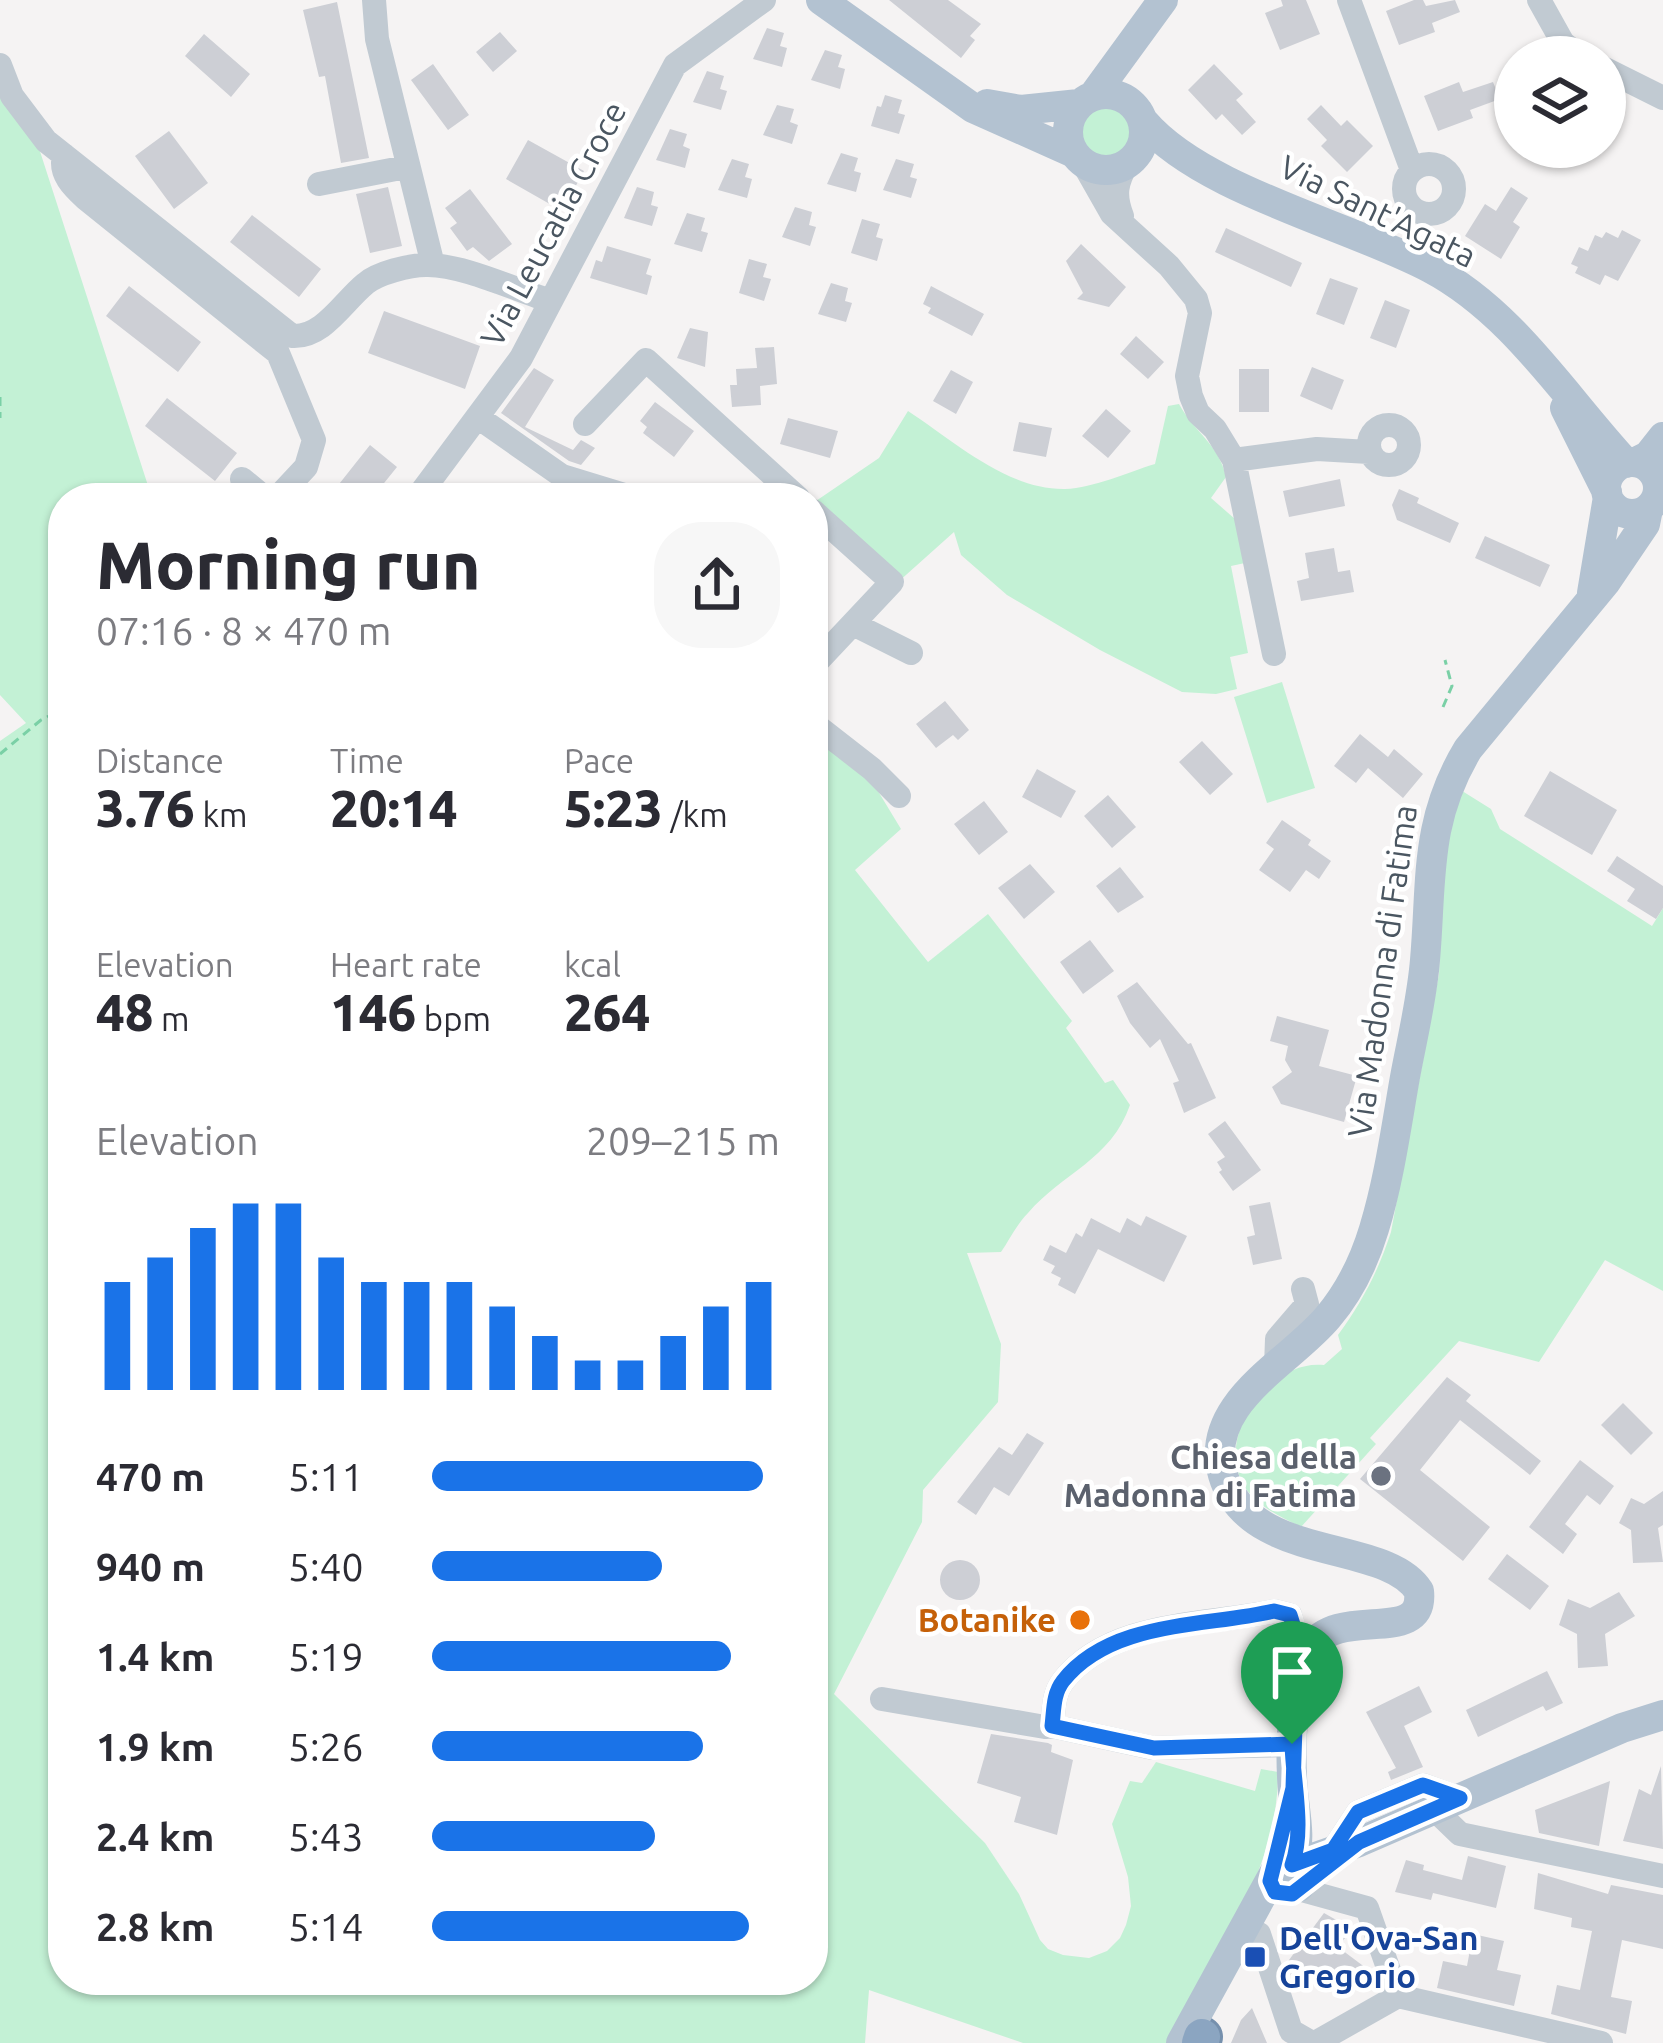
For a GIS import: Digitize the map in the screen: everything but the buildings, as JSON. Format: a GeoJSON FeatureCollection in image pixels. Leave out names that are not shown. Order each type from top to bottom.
{"type":"FeatureCollection","features":[{"type":"Feature","properties":{"kind":"main road"},"geometry":{"type":"LineString","coordinates":[[821,0],[988,117],[1105,170],[1155,160],[1216,175]]}},
{"type":"Feature","properties":{"kind":"main road"},"geometry":{"type":"LineString","coordinates":[[1079,158],[1068,133],[1086,100],[1164,0]]}},
{"type":"Feature","properties":{"kind":"main road"},"geometry":{"type":"LineString","coordinates":[[1129,163],[1143,144],[1131,80],[1164,0]]}},
{"type":"Feature","properties":{"kind":"main road"},"geometry":{"type":"LineString","coordinates":[[947,90],[997,108],[1021,110],[1115,94],[1170,147],[1216,175]]}},
{"type":"Feature","properties":{"kind":"main road","name":"Via Sant'Agata"},"geometry":{"type":"LineString","coordinates":[[1216,175],[1431,268],[1487,307],[1550,375]]}},
{"type":"Feature","properties":{"kind":"main road"},"geometry":{"type":"LineString","coordinates":[[1550,375],[1631,462],[1653,472],[1657,500],[1625,513],[1608,495],[1550,375]]}},
{"type":"Feature","properties":{"kind":"main road"},"geometry":{"type":"LineString","coordinates":[[1591,598],[1610,474],[1648,456],[1663,437]]}},
{"type":"Feature","properties":{"kind":"main road","name":"Via Madonna di Fatima"},"geometry":{"type":"LineString","coordinates":[[1304,1660],[1314,1642],[1334,1628],[1400,1622],[1413,1615],[1420,1599],[1415,1583],[1268,1528],[1246,1513],[1233,1497],[1221,1464],[1226,1424],[1242,1398],[1321,1326],[1347,1292],[1373,1231],[1425,963],[1429,869],[1442,800],[1468,749],[1605,584],[1657,500]]}},
{"type":"Feature","properties":{"kind":"main road"},"geometry":{"type":"LineString","coordinates":[[1195,2041],[1288,1881],[1299,1846],[1292,1744],[1304,1660]]}},
{"type":"Feature","properties":{"kind":"main road"},"geometry":{"type":"LineString","coordinates":[[1195,2041],[1288,1881],[1346,1846],[1622,1728],[1663,1715]]}},
{"type":"Feature","properties":{"kind":"street"},"geometry":{"type":"LineString","coordinates":[[374,0],[376,39],[433,265]]}},
{"type":"Feature","properties":{"kind":"street","name":"Via Leucatia Croce"},"geometry":{"type":"LineString","coordinates":[[427,483],[521,358],[675,65],[764,0]]}},
{"type":"Feature","properties":{"kind":"street"},"geometry":{"type":"LineString","coordinates":[[1349,0],[1412,170]]}},
{"type":"Feature","properties":{"kind":"street"},"geometry":{"type":"LineString","coordinates":[[1539,0],[1560,36]]}},
{"type":"Feature","properties":{"kind":"street"},"geometry":{"type":"LineString","coordinates":[[0,65],[12,96],[28,119],[64,155],[292,336],[314,331],[368,281],[433,265],[550,301]]}},
{"type":"Feature","properties":{"kind":"street"},"geometry":{"type":"LineString","coordinates":[[1626,80],[1663,98]]}},
{"type":"Feature","properties":{"kind":"street"},"geometry":{"type":"LineString","coordinates":[[1388,99],[1453,181],[1453,196],[1444,209],[1430,214],[1415,210],[1405,199],[1404,183],[1412,170],[1431,164],[1443,169]]}},
{"type":"Feature","properties":{"kind":"street"},"geometry":{"type":"LineString","coordinates":[[64,155],[71,185],[278,353],[314,440],[306,467],[291,483]]}},
{"type":"Feature","properties":{"kind":"street"},"geometry":{"type":"LineString","coordinates":[[1079,158],[1112,214],[1169,266],[1196,299],[1200,314],[1187,376],[1191,396],[1198,413],[1215,429],[1234,460],[1274,654]]}},
{"type":"Feature","properties":{"kind":"street"},"geometry":{"type":"LineString","coordinates":[[1129,163],[1118,179],[1116,194],[1132,234]]}},
{"type":"Feature","properties":{"kind":"street"},"geometry":{"type":"LineString","coordinates":[[319,184],[406,167]]}},
{"type":"Feature","properties":{"kind":"street"},"geometry":{"type":"LineString","coordinates":[[585,424],[646,360],[782,483]]}},
{"type":"Feature","properties":{"kind":"street"},"geometry":{"type":"LineString","coordinates":[[479,418],[584,483]]}},
{"type":"Feature","properties":{"kind":"street"},"geometry":{"type":"LineString","coordinates":[[1234,460],[1317,449],[1370,452]]}},
{"type":"Feature","properties":{"kind":"street"},"geometry":{"type":"LineString","coordinates":[[242,479],[247,483]]}},
{"type":"Feature","properties":{"kind":"street"},"geometry":{"type":"LineString","coordinates":[[828,524],[892,582],[828,651]]}},
{"type":"Feature","properties":{"kind":"street"},"geometry":{"type":"LineString","coordinates":[[853,624],[911,653]]}},
{"type":"Feature","properties":{"kind":"street"},"geometry":{"type":"LineString","coordinates":[[828,735],[899,796]]}},
{"type":"Feature","properties":{"kind":"street"},"geometry":{"type":"LineString","coordinates":[[1276,1366],[1277,1339],[1307,1304],[1303,1288]]}},
{"type":"Feature","properties":{"kind":"street"},"geometry":{"type":"LineString","coordinates":[[1052,1726],[1054,1700],[1062,1682],[1091,1658],[1130,1637],[1274,1611],[1290,1615],[1304,1660]]}},
{"type":"Feature","properties":{"kind":"street"},"geometry":{"type":"LineString","coordinates":[[882,1699],[1154,1748],[1292,1744]]}},
{"type":"Feature","properties":{"kind":"street"},"geometry":{"type":"LineString","coordinates":[[1447,1804],[1460,1834],[1663,1876]]}},
{"type":"Feature","properties":{"kind":"street"},"geometry":{"type":"LineString","coordinates":[[1288,1881],[1367,1908],[1398,1996]]}},
{"type":"Feature","properties":{"kind":"street"},"geometry":{"type":"LineString","coordinates":[[1259,1934],[1292,2031],[1313,2043],[1398,1996],[1601,2043]]}},
{"type":"Feature","properties":{"kind":"path"},"geometry":{"type":"LineString","coordinates":[[0,397],[0,418]]}},
{"type":"Feature","properties":{"kind":"path"},"geometry":{"type":"LineString","coordinates":[[1443,707],[1452,686],[1444,660]]}},
{"type":"Feature","properties":{"kind":"path"},"geometry":{"type":"LineString","coordinates":[[0,754],[48,716]]}},
{"type":"Feature","properties":{"kind":"green space"},"geometry":{"type":"Polygon","coordinates":[[[0,96],[36,139],[147,483],[48,483],[48,1995],[828,1995],[828,745],[867,773],[901,829],[855,870],[928,962],[988,914],[1072,1021],[1066,1028],[1105,1083],[1113,1080],[1130,1105],[1111,1139],[1041,1199],[1001,1252],[967,1253],[1001,1344],[998,1402],[923,1490],[922,1522],[834,1694],[985,1843],[1019,1894],[1040,1940],[1063,1955],[1089,1958],[1107,1951],[1126,1925],[1131,1906],[1128,1877],[1112,1824],[1130,1781],[1142,1783],[1156,1762],[1255,1791],[1261,1769],[1278,1772],[1268,1843],[1256,1878],[1171,2043],[1023,2043],[869,1990],[865,2043],[0,2043],[0,741],[26,723],[0,695],[0,96]]]}},
{"type":"Feature","properties":{"kind":"green space"},"geometry":{"type":"Polygon","coordinates":[[[1108,106],[1127,114],[1135,133],[1127,152],[1108,160],[1089,152],[1081,133],[1089,114],[1108,106]]]}},
{"type":"Feature","properties":{"kind":"green space"},"geometry":{"type":"Polygon","coordinates":[[[1179,404],[1212,447],[1226,477],[1211,498],[1235,519],[1245,563],[1231,566],[1248,653],[1230,657],[1237,689],[1216,694],[1182,692],[1100,650],[1007,595],[961,555],[954,532],[897,583],[828,517],[828,493],[879,458],[908,411],[1002,473],[1065,489],[1155,464],[1168,406],[1179,404]]]}},
{"type":"Feature","properties":{"kind":"green space"},"geometry":{"type":"Polygon","coordinates":[[[1282,682],[1315,788],[1267,803],[1234,697],[1282,682]]]}},
{"type":"Feature","properties":{"kind":"green space"},"geometry":{"type":"Polygon","coordinates":[[[1459,789],[1491,809],[1500,829],[1652,926],[1663,908],[1663,1291],[1605,1260],[1539,1362],[1459,1341],[1370,1438],[1376,1444],[1301,1527],[1268,1509],[1247,1490],[1236,1462],[1237,1442],[1243,1421],[1268,1386],[1304,1366],[1324,1365],[1342,1349],[1338,1335],[1369,1286],[1391,1232],[1439,974],[1445,836],[1459,789]]]}},
{"type":"Feature","properties":{"kind":"place","name":"Chiesa della Madonna di Fatima"},"geometry":{"type":"Point","coordinates":[1381,1476]}},
{"type":"Feature","properties":{"kind":"place","name":"Botanike"},"geometry":{"type":"Point","coordinates":[1080,1620]}},
{"type":"Feature","properties":{"kind":"place","name":"Dell'Ova-San Gregorio"},"geometry":{"type":"Point","coordinates":[1255,1957]}},
{"type":"Feature","properties":{"kind":"route"},"geometry":{"type":"LineString","coordinates":[[1292,1744],[1154,1748],[1052,1726],[1054,1700],[1072,1672],[1130,1637],[1274,1611],[1290,1615],[1304,1660],[1296,1695],[1293,1788],[1270,1875],[1275,1892],[1292,1894],[1359,1842],[1460,1798],[1423,1785],[1358,1812],[1333,1850],[1292,1865],[1299,1846],[1293,1788],[1292,1744]]}}]}
